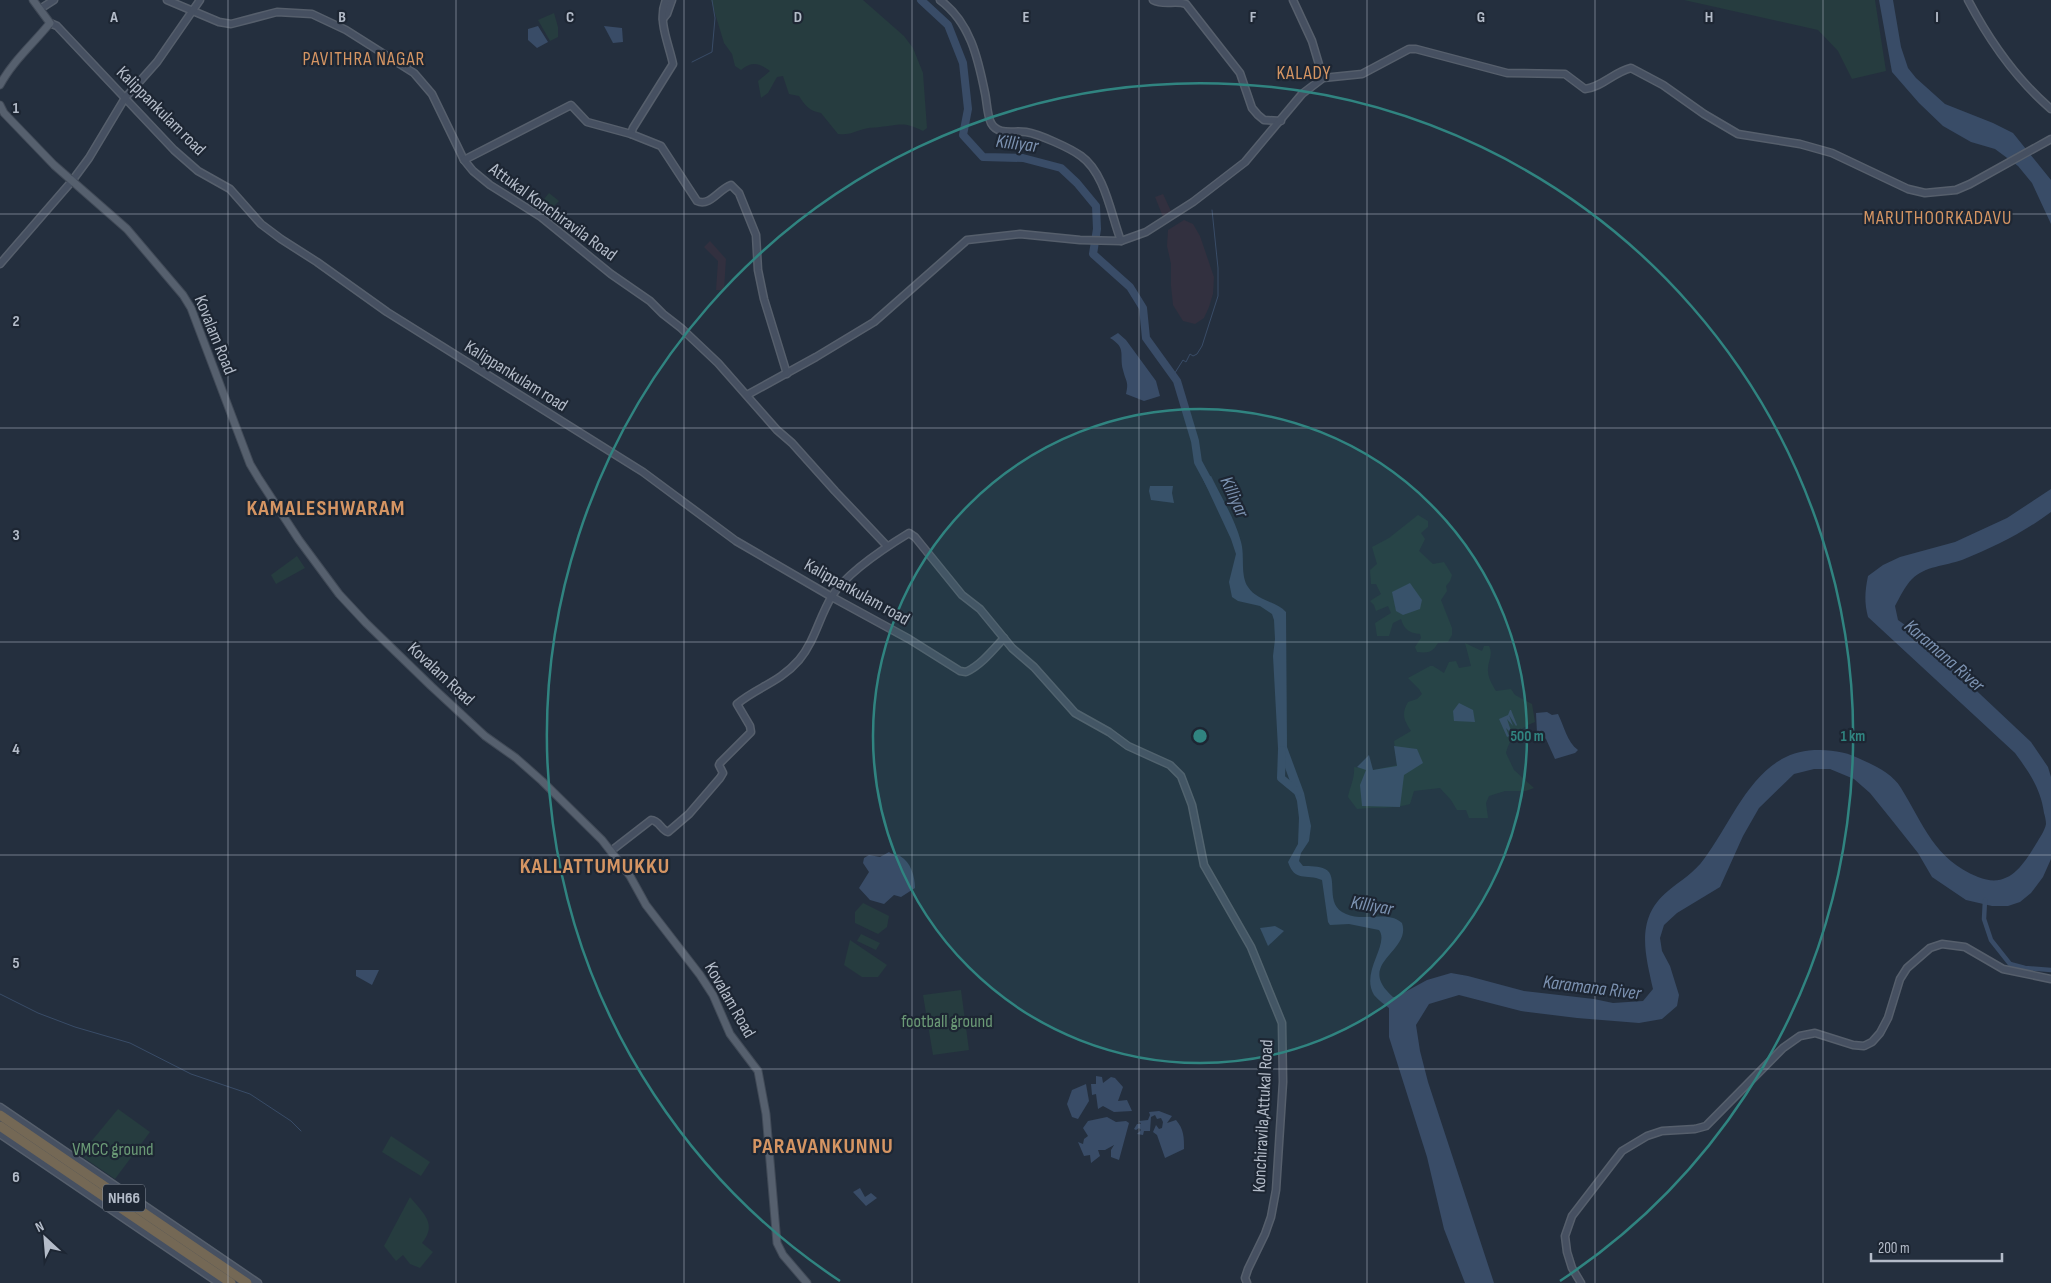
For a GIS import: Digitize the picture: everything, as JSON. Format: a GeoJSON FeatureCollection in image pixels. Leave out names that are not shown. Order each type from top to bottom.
{"type":"FeatureCollection","features":[{"type":"Feature","properties":{"kind":"highway","name":"NH66"},"geometry":{"type":"LineString","coordinates":[[0,1115],[247,1283]]}},
{"type":"Feature","properties":{"kind":"highway","name":"NH66"},"geometry":{"type":"LineString","coordinates":[[0,1126],[231,1283]]}},
{"type":"Feature","properties":{"kind":"main road"},"geometry":{"type":"LineString","coordinates":[[0,78],[35,42],[50,23],[33,0]]}},
{"type":"Feature","properties":{"kind":"main road"},"geometry":{"type":"LineString","coordinates":[[0,85],[8,71]]}},
{"type":"Feature","properties":{"kind":"main road","name":"Kovalam Road"},"geometry":{"type":"LineString","coordinates":[[0,105],[2,112],[54,165],[127,229],[183,295],[191,308],[218,382],[258,479],[339,594],[366,623],[485,736],[516,758],[549,787],[611,851],[630,876],[646,905],[700,975],[713,996],[730,1034],[758,1071],[766,1114],[777,1243],[783,1255],[807,1283]]}},
{"type":"Feature","properties":{"kind":"street"},"geometry":{"type":"LineString","coordinates":[[40,9],[54,0]]}},
{"type":"Feature","properties":{"kind":"street","name":"Attukal Konchiravila Road"},"geometry":{"type":"LineString","coordinates":[[167,0],[219,22],[231,24],[277,12],[312,14],[346,30],[414,74],[432,94],[464,160],[473,171],[490,185],[540,217],[611,274],[650,300],[712,358],[887,546]]}},
{"type":"Feature","properties":{"kind":"street"},"geometry":{"type":"LineString","coordinates":[[0,264],[72,181],[125,98],[157,62],[200,0]]}},
{"type":"Feature","properties":{"kind":"street"},"geometry":{"type":"LineString","coordinates":[[631,134],[673,64],[663,19],[663,8],[666,0]]}},
{"type":"Feature","properties":{"kind":"street"},"geometry":{"type":"LineString","coordinates":[[663,19],[672,0]]}},
{"type":"Feature","properties":{"kind":"street"},"geometry":{"type":"LineString","coordinates":[[940,0],[949,7],[968,32],[980,70],[991,123],[1003,132],[1024,132],[1037,135],[1082,157],[1100,179],[1121,241]]}},
{"type":"Feature","properties":{"kind":"street"},"geometry":{"type":"LineString","coordinates":[[1153,0],[1160,4],[1176,2],[1186,4],[1240,73],[1252,108],[1264,120],[1281,121]]}},
{"type":"Feature","properties":{"kind":"street"},"geometry":{"type":"LineString","coordinates":[[1293,0],[1312,41],[1323,78]]}},
{"type":"Feature","properties":{"kind":"street"},"geometry":{"type":"LineString","coordinates":[[1968,0],[1983,29],[2017,77],[2051,109]]}},
{"type":"Feature","properties":{"kind":"street","name":"Kalippankulam road"},"geometry":{"type":"LineString","coordinates":[[50,23],[57,26],[174,150],[198,171],[230,188],[261,224],[387,312],[643,472],[727,535],[963,672],[969,671],[978,664],[1004,638]]}},
{"type":"Feature","properties":{"kind":"street"},"geometry":{"type":"LineString","coordinates":[[747,395],[787,374],[874,322],[967,240],[1020,234],[1086,241],[1121,241],[1146,232],[1219,183],[1245,162],[1302,94],[1323,78],[1362,74],[1409,49],[1416,49],[1507,73],[1565,74],[1585,89],[1594,88],[1625,69],[1631,68],[1663,84],[1704,114],[1738,134],[1800,144],[1832,153],[1908,190],[1925,193],[1956,190],[1970,184],[2051,139]]}},
{"type":"Feature","properties":{"kind":"street"},"geometry":{"type":"LineString","coordinates":[[464,160],[571,105],[588,122],[631,134],[661,146],[697,201],[702,204],[707,203],[722,189],[731,185],[739,193],[756,235],[758,270],[764,299],[787,374]]}},
{"type":"Feature","properties":{"kind":"street","name":"Konchiravila,Attukal Road"},"geometry":{"type":"LineString","coordinates":[[887,546],[909,533],[915,537],[962,595],[980,609],[1004,638],[1034,667],[1063,702],[1075,713],[1109,732],[1128,746],[1170,765],[1181,776],[1192,805],[1204,865],[1251,947],[1282,1023],[1284,1050],[1281,1133],[1276,1190],[1271,1217],[1248,1269],[1247,1283]]}},
{"type":"Feature","properties":{"kind":"street"},"geometry":{"type":"LineString","coordinates":[[611,851],[651,820],[657,822],[664,831],[668,832],[689,814],[723,774],[720,763],[751,732],[750,726],[737,704],[778,680],[799,660],[812,642],[832,597],[840,586],[887,546]]}},
{"type":"Feature","properties":{"kind":"street"},"geometry":{"type":"LineString","coordinates":[[1581,1283],[1572,1268],[1565,1236],[1572,1216],[1622,1151],[1647,1136],[1706,1126],[1784,1048],[1800,1036],[1815,1033],[1853,1046],[1864,1046],[1872,1042],[1880,1033],[1888,1018],[1900,979],[1907,968],[1930,948],[1942,944],[1965,948],[2003,969],[2051,979]]}},
{"type":"Feature","properties":{"kind":"street"},"geometry":{"type":"LineString","coordinates":[[0,1106],[258,1283]]}},
{"type":"Feature","properties":{"kind":"street"},"geometry":{"type":"LineString","coordinates":[[0,1134],[219,1283]]}},
{"type":"Feature","properties":{"kind":"shaded area"},"geometry":{"type":"Polygon","coordinates":[[[1163,194],[1171,211],[1163,217],[1155,197],[1163,194]]]}},
{"type":"Feature","properties":{"kind":"shaded area"},"geometry":{"type":"Polygon","coordinates":[[[1184,220],[1193,224],[1200,236],[1214,277],[1213,294],[1209,307],[1204,318],[1195,324],[1183,321],[1173,305],[1171,264],[1167,246],[1168,230],[1184,220]]]}},
{"type":"Feature","properties":{"kind":"shaded area"},"geometry":{"type":"Polygon","coordinates":[[[710,241],[726,259],[724,290],[716,290],[718,261],[704,247],[710,241]]]}},
{"type":"Feature","properties":{"kind":"green space"},"geometry":{"type":"Polygon","coordinates":[[[711,0],[863,0],[904,36],[913,48],[923,73],[927,128],[923,131],[911,126],[897,125],[868,128],[849,134],[838,134],[821,113],[808,107],[799,96],[789,94],[783,76],[777,77],[768,93],[761,98],[758,81],[770,71],[756,64],[749,65],[741,70],[735,66],[732,54],[724,43],[711,0]]]}},
{"type":"Feature","properties":{"kind":"green space"},"geometry":{"type":"Polygon","coordinates":[[[1684,0],[1875,0],[1886,71],[1852,79],[1838,51],[1818,30],[1684,0]]]}},
{"type":"Feature","properties":{"kind":"green space"},"geometry":{"type":"Polygon","coordinates":[[[554,13],[558,27],[558,37],[550,41],[538,20],[554,13]]]}},
{"type":"Feature","properties":{"kind":"green space"},"geometry":{"type":"Polygon","coordinates":[[[549,193],[559,201],[544,216],[536,209],[549,193]]]}},
{"type":"Feature","properties":{"kind":"green space"},"geometry":{"type":"Polygon","coordinates":[[[1418,515],[1428,521],[1428,527],[1421,533],[1425,539],[1419,551],[1433,564],[1444,562],[1452,575],[1446,586],[1447,591],[1441,600],[1452,628],[1452,635],[1448,642],[1438,643],[1429,652],[1417,652],[1415,647],[1421,638],[1420,634],[1408,630],[1401,619],[1393,623],[1389,636],[1377,636],[1375,623],[1391,613],[1388,606],[1376,611],[1370,601],[1381,594],[1376,584],[1371,584],[1370,570],[1377,564],[1372,547],[1389,538],[1418,515]]]}},
{"type":"Feature","properties":{"kind":"green space"},"geometry":{"type":"Polygon","coordinates":[[[297,556],[305,568],[276,584],[271,575],[297,556]]]}},
{"type":"Feature","properties":{"kind":"green space"},"geometry":{"type":"Polygon","coordinates":[[[1465,643],[1482,651],[1484,646],[1489,646],[1491,652],[1488,674],[1496,691],[1511,689],[1515,695],[1532,704],[1535,722],[1516,733],[1506,753],[1514,770],[1534,788],[1526,791],[1505,791],[1489,796],[1486,803],[1488,818],[1469,818],[1466,810],[1457,810],[1440,788],[1414,791],[1410,804],[1404,806],[1357,809],[1348,797],[1354,767],[1373,770],[1397,765],[1394,741],[1411,731],[1405,720],[1405,710],[1408,702],[1417,699],[1422,694],[1408,678],[1430,666],[1444,673],[1449,662],[1456,661],[1459,668],[1471,666],[1465,643]]]}},
{"type":"Feature","properties":{"kind":"green space"},"geometry":{"type":"Polygon","coordinates":[[[863,903],[889,916],[887,927],[878,934],[855,923],[855,912],[863,903]]]}},
{"type":"Feature","properties":{"kind":"green space"},"geometry":{"type":"Polygon","coordinates":[[[861,934],[880,943],[876,950],[857,941],[861,934]]]}},
{"type":"Feature","properties":{"kind":"green space"},"geometry":{"type":"Polygon","coordinates":[[[850,940],[887,965],[878,977],[862,977],[844,965],[850,940]]]}},
{"type":"Feature","properties":{"kind":"green space","name":"football ground"},"geometry":{"type":"Polygon","coordinates":[[[961,990],[969,1050],[933,1055],[923,995],[961,990]]]}},
{"type":"Feature","properties":{"kind":"green space","name":"VMCC ground"},"geometry":{"type":"Polygon","coordinates":[[[118,1109],[150,1132],[115,1179],[80,1155],[118,1109]]]}},
{"type":"Feature","properties":{"kind":"green space"},"geometry":{"type":"Polygon","coordinates":[[[391,1136],[430,1162],[421,1176],[382,1152],[391,1136]]]}},
{"type":"Feature","properties":{"kind":"green space"},"geometry":{"type":"Polygon","coordinates":[[[410,1197],[427,1219],[429,1230],[422,1243],[433,1252],[420,1268],[410,1264],[403,1255],[396,1261],[384,1246],[410,1197]]]}},
{"type":"Feature","properties":{"kind":"water"},"geometry":{"type":"Polygon","coordinates":[[[1879,0],[1893,0],[1901,47],[1908,68],[1916,78],[1945,104],[2013,133],[2051,180],[2051,224],[2032,183],[2018,166],[1995,149],[1971,142],[1943,126],[1919,103],[1892,72],[1879,0]]]}},
{"type":"Feature","properties":{"kind":"water"},"geometry":{"type":"Polygon","coordinates":[[[538,26],[548,42],[537,48],[528,40],[528,29],[538,26]]]}},
{"type":"Feature","properties":{"kind":"water"},"geometry":{"type":"Polygon","coordinates":[[[604,26],[622,28],[623,42],[613,43],[604,26]]]}},
{"type":"Feature","properties":{"kind":"water"},"geometry":{"type":"Polygon","coordinates":[[[1118,333],[1126,340],[1156,381],[1160,396],[1144,401],[1126,394],[1127,384],[1122,365],[1121,349],[1110,338],[1118,333]]]}},
{"type":"Feature","properties":{"kind":"water"},"geometry":{"type":"Polygon","coordinates":[[[1211,476],[1238,533],[1242,547],[1244,577],[1248,587],[1256,595],[1277,605],[1286,612],[1287,747],[1304,793],[1311,826],[1309,841],[1301,853],[1299,861],[1303,866],[1320,867],[1329,873],[1333,898],[1339,910],[1346,914],[1360,917],[1390,917],[1402,923],[1403,933],[1399,942],[1381,966],[1379,975],[1383,985],[1393,997],[1427,980],[1451,973],[1524,991],[1613,1003],[1643,1001],[1653,989],[1647,962],[1645,937],[1647,924],[1658,901],[1700,864],[1737,807],[1761,775],[1776,763],[1794,754],[1814,750],[1837,751],[1853,756],[1893,778],[1940,851],[1963,870],[1989,880],[2006,878],[2013,874],[2031,853],[2046,824],[2040,796],[2034,781],[2015,753],[1868,617],[1866,592],[1868,576],[1883,565],[1900,557],[1955,542],[2007,518],[2051,489],[2051,512],[2019,533],[1985,550],[1962,560],[1923,571],[1907,585],[1895,606],[1898,620],[1912,630],[2031,742],[2048,767],[2051,777],[2051,859],[2043,877],[2031,893],[2020,902],[2008,906],[1992,906],[1966,900],[1932,877],[1918,853],[1891,819],[1870,793],[1854,779],[1830,769],[1814,769],[1794,774],[1759,808],[1743,836],[1720,887],[1677,913],[1664,925],[1660,938],[1662,951],[1670,966],[1679,995],[1677,1006],[1662,1019],[1639,1023],[1577,1018],[1521,1011],[1459,995],[1429,1004],[1416,1025],[1420,1051],[1428,1082],[1494,1283],[1465,1283],[1444,1229],[1427,1157],[1389,1037],[1389,1008],[1374,995],[1371,986],[1372,968],[1381,943],[1379,930],[1349,924],[1330,925],[1322,880],[1294,873],[1288,862],[1298,844],[1299,818],[1297,801],[1278,748],[1273,656],[1275,639],[1274,620],[1272,614],[1260,606],[1238,601],[1232,597],[1229,582],[1236,554],[1203,479],[1211,476]]]}},
{"type":"Feature","properties":{"kind":"water"},"geometry":{"type":"Polygon","coordinates":[[[1150,486],[1173,486],[1174,503],[1151,500],[1150,486]]]}},
{"type":"Feature","properties":{"kind":"water"},"geometry":{"type":"Polygon","coordinates":[[[1410,583],[1422,600],[1420,609],[1403,615],[1396,611],[1392,592],[1410,583]]]}},
{"type":"Feature","properties":{"kind":"water"},"geometry":{"type":"Polygon","coordinates":[[[1459,703],[1473,710],[1475,722],[1454,721],[1453,711],[1459,703]]]}},
{"type":"Feature","properties":{"kind":"water"},"geometry":{"type":"Polygon","coordinates":[[[1510,710],[1517,725],[1509,715],[1513,726],[1507,719],[1511,733],[1506,728],[1509,736],[1507,737],[1499,719],[1508,715],[1510,710]]]}},
{"type":"Feature","properties":{"kind":"water"},"geometry":{"type":"Polygon","coordinates":[[[1547,712],[1552,715],[1558,714],[1568,738],[1578,750],[1575,753],[1555,759],[1546,739],[1537,733],[1536,713],[1547,712]]]}},
{"type":"Feature","properties":{"kind":"water"},"geometry":{"type":"Polygon","coordinates":[[[1394,746],[1417,749],[1423,763],[1404,775],[1400,807],[1362,806],[1360,785],[1366,770],[1357,767],[1369,755],[1373,770],[1397,766],[1394,746]]]}},
{"type":"Feature","properties":{"kind":"water"},"geometry":{"type":"Polygon","coordinates":[[[889,852],[900,856],[910,866],[915,888],[901,897],[894,895],[884,904],[870,900],[859,888],[869,872],[863,863],[864,858],[869,855],[880,857],[889,852]]]}},
{"type":"Feature","properties":{"kind":"water"},"geometry":{"type":"Polygon","coordinates":[[[1275,926],[1284,931],[1268,946],[1260,928],[1275,926]]]}},
{"type":"Feature","properties":{"kind":"water"},"geometry":{"type":"Polygon","coordinates":[[[356,970],[379,970],[372,985],[356,976],[356,970]]]}},
{"type":"Feature","properties":{"kind":"water"},"geometry":{"type":"Polygon","coordinates":[[[1096,1076],[1102,1077],[1103,1083],[1111,1077],[1115,1078],[1123,1087],[1118,1101],[1127,1100],[1132,1111],[1114,1112],[1103,1106],[1098,1109],[1096,1094],[1092,1095],[1091,1084],[1096,1084],[1096,1076]]]}},
{"type":"Feature","properties":{"kind":"water"},"geometry":{"type":"Polygon","coordinates":[[[1086,1084],[1089,1101],[1078,1119],[1072,1117],[1067,1104],[1072,1090],[1086,1084]]]}},
{"type":"Feature","properties":{"kind":"water"},"geometry":{"type":"Polygon","coordinates":[[[1159,1111],[1172,1116],[1167,1123],[1176,1120],[1181,1127],[1184,1137],[1184,1149],[1165,1158],[1157,1135],[1153,1132],[1156,1125],[1159,1129],[1162,1128],[1163,1122],[1161,1118],[1157,1119],[1155,1115],[1151,1117],[1150,1131],[1144,1131],[1143,1135],[1137,1134],[1141,1130],[1139,1128],[1134,1129],[1137,1124],[1141,1124],[1139,1121],[1148,1120],[1149,1112],[1159,1111]]]}},
{"type":"Feature","properties":{"kind":"water"},"geometry":{"type":"Polygon","coordinates":[[[1107,1117],[1116,1122],[1126,1121],[1129,1123],[1119,1160],[1111,1157],[1111,1150],[1114,1145],[1105,1150],[1098,1150],[1100,1156],[1091,1163],[1090,1155],[1084,1156],[1078,1142],[1083,1144],[1084,1139],[1088,1136],[1083,1128],[1088,1121],[1107,1117]]]}},
{"type":"Feature","properties":{"kind":"water"},"geometry":{"type":"Polygon","coordinates":[[[860,1188],[865,1197],[871,1193],[877,1198],[866,1206],[853,1192],[860,1188]]]}},
{"type":"Feature","properties":{"kind":"waterway"},"geometry":{"type":"LineString","coordinates":[[692,62],[712,52],[715,18],[712,0]]}},
{"type":"Feature","properties":{"kind":"waterway","name":"Killiyar"},"geometry":{"type":"LineString","coordinates":[[921,0],[948,25],[963,63],[968,109],[963,135],[983,157],[1023,158],[1061,168],[1077,183],[1096,206],[1097,229],[1093,254],[1130,287],[1143,308],[1146,338],[1177,381],[1195,441],[1198,462],[1211,486]]}},
{"type":"Feature","properties":{"kind":"waterway"},"geometry":{"type":"LineString","coordinates":[[1173,376],[1183,360],[1186,362],[1190,354],[1193,356],[1197,354],[1202,346],[1218,296],[1218,268],[1212,210]]}},
{"type":"Feature","properties":{"kind":"waterway","name":"Killiyar"},"geometry":{"type":"LineString","coordinates":[[1282,750],[1281,778],[1298,792]]}},
{"type":"Feature","properties":{"kind":"waterway"},"geometry":{"type":"LineString","coordinates":[[1985,900],[1984,919],[1991,940],[2010,964],[2025,968],[2051,970]]}},
{"type":"Feature","properties":{"kind":"waterway"},"geometry":{"type":"LineString","coordinates":[[0,994],[38,1013],[75,1027],[130,1043],[191,1074],[250,1094],[291,1121],[301,1131]]}},
{"type":"Feature","properties":{"kind":"district","name":"PAVITHRA NAGAR"},"geometry":{"type":"Point","coordinates":[364,59]}},
{"type":"Feature","properties":{"kind":"district","name":"KALADY"},"geometry":{"type":"Point","coordinates":[1304,73]}},
{"type":"Feature","properties":{"kind":"district","name":"MARUTHOORKADAVU"},"geometry":{"type":"Point","coordinates":[1938,218]}},
{"type":"Feature","properties":{"kind":"district","name":"KAMALESHWARAM"},"geometry":{"type":"Point","coordinates":[326,508]}},
{"type":"Feature","properties":{"kind":"district","name":"KALLATTUMUKKU"},"geometry":{"type":"Point","coordinates":[595,866]}},
{"type":"Feature","properties":{"kind":"district","name":"PARAVANKUNNU"},"geometry":{"type":"Point","coordinates":[823,1146]}},
{"type":"Feature","properties":{"kind":"water label","name":"Karamana River"},"geometry":{"type":"Point","coordinates":[1944,656]}},
{"type":"Feature","properties":{"kind":"water label","name":"Karamana River"},"geometry":{"type":"Point","coordinates":[1592,988]}}]}
